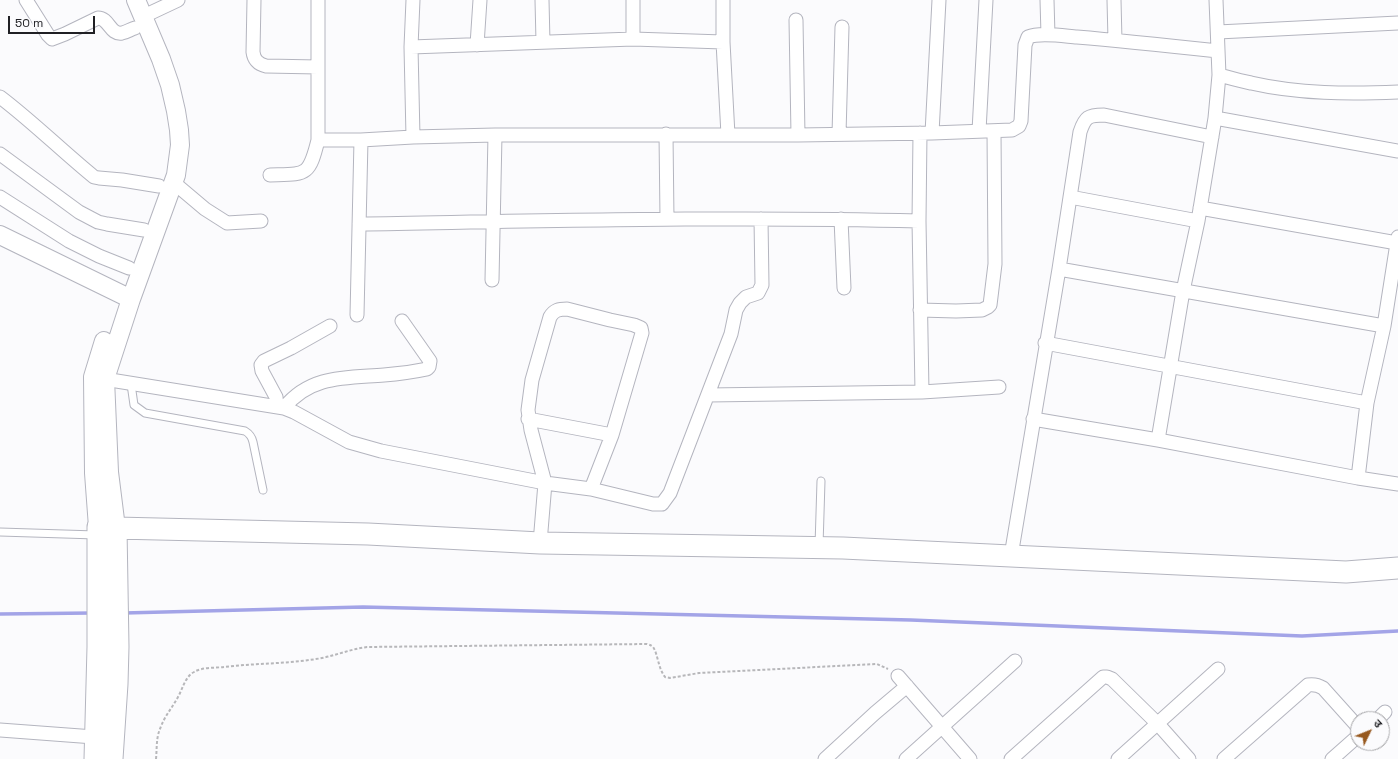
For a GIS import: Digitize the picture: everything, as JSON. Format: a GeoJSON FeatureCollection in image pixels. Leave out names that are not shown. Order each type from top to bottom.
{"type":"FeatureCollection","features":[{"type":"Feature","properties":{"kind":"main road"},"geometry":{"type":"LineString","coordinates":[[123,0],[138,15],[170,85],[176,111],[180,145],[176,175],[166,184],[144,230],[129,268],[125,296]]}},
{"type":"Feature","properties":{"kind":"main road"},"geometry":{"type":"LineString","coordinates":[[94,759],[94,737],[108,647],[106,540],[109,472],[105,404],[99,378],[125,296],[166,184]]}},
{"type":"Feature","properties":{"kind":"main road"},"geometry":{"type":"LineString","coordinates":[[0,235],[125,296]]}},
{"type":"Feature","properties":{"kind":"main road"},"geometry":{"type":"LineString","coordinates":[[106,540],[368,534],[540,543],[819,548],[1346,572],[1398,568]]}},
{"type":"Feature","properties":{"kind":"main road"},"geometry":{"type":"LineString","coordinates":[[108,647],[117,684],[112,759]]}},
{"type":"Feature","properties":{"kind":"street"},"geometry":{"type":"LineString","coordinates":[[26,0],[52,39],[98,18],[106,21],[114,31],[122,33],[138,15],[178,0]]}},
{"type":"Feature","properties":{"kind":"street"},"geometry":{"type":"LineString","coordinates":[[254,0],[253,52],[256,62],[260,65],[266,66],[318,67]]}},
{"type":"Feature","properties":{"kind":"street"},"geometry":{"type":"LineString","coordinates":[[270,176],[301,173],[307,170],[313,159],[318,140],[318,0]]}},
{"type":"Feature","properties":{"kind":"street"},"geometry":{"type":"LineString","coordinates":[[413,0],[411,47],[413,137]]}},
{"type":"Feature","properties":{"kind":"street"},"geometry":{"type":"LineString","coordinates":[[477,45],[480,0]]}},
{"type":"Feature","properties":{"kind":"street"},"geometry":{"type":"LineString","coordinates":[[542,0],[543,42]]}},
{"type":"Feature","properties":{"kind":"street"},"geometry":{"type":"LineString","coordinates":[[633,0],[633,39]]}},
{"type":"Feature","properties":{"kind":"street"},"geometry":{"type":"LineString","coordinates":[[723,0],[723,42],[728,135]]}},
{"type":"Feature","properties":{"kind":"street"},"geometry":{"type":"LineString","coordinates":[[922,392],[919,221],[939,0]]}},
{"type":"Feature","properties":{"kind":"street"},"geometry":{"type":"LineString","coordinates":[[979,131],[986,0]]}},
{"type":"Feature","properties":{"kind":"street"},"geometry":{"type":"LineString","coordinates":[[1047,0],[1048,35]]}},
{"type":"Feature","properties":{"kind":"street"},"geometry":{"type":"LineString","coordinates":[[1114,0],[1115,40]]}},
{"type":"Feature","properties":{"kind":"street"},"geometry":{"type":"LineString","coordinates":[[1158,440],[1183,291],[1198,221],[1215,118],[1219,75],[1216,0]]}},
{"type":"Feature","properties":{"kind":"street"},"geometry":{"type":"LineString","coordinates":[[796,20],[798,135]]}},
{"type":"Feature","properties":{"kind":"street"},"geometry":{"type":"LineString","coordinates":[[1218,32],[1398,23]]}},
{"type":"Feature","properties":{"kind":"street"},"geometry":{"type":"LineString","coordinates":[[839,134],[842,27]]}},
{"type":"Feature","properties":{"kind":"street"},"geometry":{"type":"LineString","coordinates":[[318,140],[361,140],[495,135],[798,135],[1012,130],[1019,126],[1021,121],[1025,45],[1026,40],[1032,35],[1115,40],[1218,51]]}},
{"type":"Feature","properties":{"kind":"street"},"geometry":{"type":"LineString","coordinates":[[411,47],[633,39],[723,42]]}},
{"type":"Feature","properties":{"kind":"street"},"geometry":{"type":"LineString","coordinates":[[1219,75],[1252,84],[1296,90],[1335,93],[1398,92]]}},
{"type":"Feature","properties":{"kind":"street"},"geometry":{"type":"LineString","coordinates":[[0,96],[94,176],[166,184],[227,223],[261,221]]}},
{"type":"Feature","properties":{"kind":"street"},"geometry":{"type":"LineString","coordinates":[[1010,556],[1045,343],[1059,269],[1080,132],[1083,123],[1086,118],[1094,115],[1104,115],[1212,137]]}},
{"type":"Feature","properties":{"kind":"street"},"geometry":{"type":"LineString","coordinates":[[1215,118],[1398,151]]}},
{"type":"Feature","properties":{"kind":"street"},"geometry":{"type":"LineString","coordinates":[[920,310],[982,310],[990,305],[995,264],[994,131]]}},
{"type":"Feature","properties":{"kind":"street"},"geometry":{"type":"LineString","coordinates":[[666,134],[668,219]]}},
{"type":"Feature","properties":{"kind":"street"},"geometry":{"type":"LineString","coordinates":[[492,280],[495,135]]}},
{"type":"Feature","properties":{"kind":"street"},"geometry":{"type":"LineString","coordinates":[[357,315],[361,140]]}},
{"type":"Feature","properties":{"kind":"street"},"geometry":{"type":"LineString","coordinates":[[0,154],[82,214],[107,224],[144,230]]}},
{"type":"Feature","properties":{"kind":"street"},"geometry":{"type":"LineString","coordinates":[[0,197],[69,241],[99,256],[129,268]]}},
{"type":"Feature","properties":{"kind":"street"},"geometry":{"type":"LineString","coordinates":[[1070,197],[1198,221]]}},
{"type":"Feature","properties":{"kind":"street"},"geometry":{"type":"LineString","coordinates":[[1200,208],[1398,240],[1384,326],[1368,404],[1358,478]]}},
{"type":"Feature","properties":{"kind":"street"},"geometry":{"type":"LineString","coordinates":[[359,224],[668,219],[841,219],[919,221]]}},
{"type":"Feature","properties":{"kind":"street"},"geometry":{"type":"LineString","coordinates":[[99,378],[280,407],[294,412],[349,442],[381,451],[545,483],[591,489],[653,504],[662,504],[670,493],[708,395],[731,334],[736,310],[746,297],[758,293],[762,285],[760,219]]}},
{"type":"Feature","properties":{"kind":"street"},"geometry":{"type":"LineString","coordinates":[[841,219],[844,288]]}},
{"type":"Feature","properties":{"kind":"street"},"geometry":{"type":"LineString","coordinates":[[1059,269],[1384,326]]}},
{"type":"Feature","properties":{"kind":"street"},"geometry":{"type":"LineString","coordinates":[[540,543],[545,483],[528,419],[528,410],[532,380],[550,317],[556,310],[561,309],[567,309],[641,328],[641,337],[612,435],[591,489]]}},
{"type":"Feature","properties":{"kind":"street"},"geometry":{"type":"LineString","coordinates":[[280,407],[297,394],[324,381],[340,377],[385,375],[427,369],[430,361],[402,321]]}},
{"type":"Feature","properties":{"kind":"street"},"geometry":{"type":"LineString","coordinates":[[280,407],[262,371],[261,365],[264,361],[330,326]]}},
{"type":"Feature","properties":{"kind":"street"},"geometry":{"type":"LineString","coordinates":[[1045,343],[1368,404]]}},
{"type":"Feature","properties":{"kind":"street"},"geometry":{"type":"LineString","coordinates":[[708,395],[922,392],[999,388]]}},
{"type":"Feature","properties":{"kind":"street"},"geometry":{"type":"LineString","coordinates":[[528,419],[612,435]]}},
{"type":"Feature","properties":{"kind":"street"},"geometry":{"type":"LineString","coordinates":[[1033,419],[1158,440],[1358,478],[1398,484]]}},
{"type":"Feature","properties":{"kind":"street"},"geometry":{"type":"LineString","coordinates":[[906,759],[1015,661]]}},
{"type":"Feature","properties":{"kind":"street"},"geometry":{"type":"LineString","coordinates":[[1118,759],[1218,669]]}},
{"type":"Feature","properties":{"kind":"street"},"geometry":{"type":"LineString","coordinates":[[898,676],[970,759]]}},
{"type":"Feature","properties":{"kind":"street"},"geometry":{"type":"LineString","coordinates":[[1011,759],[1103,677],[1112,679],[1158,724],[1189,759]]}},
{"type":"Feature","properties":{"kind":"street"},"geometry":{"type":"LineString","coordinates":[[1224,759],[1308,685],[1318,685],[1323,688],[1350,718]]}},
{"type":"Feature","properties":{"kind":"street"},"geometry":{"type":"LineString","coordinates":[[825,759],[907,686]]}},
{"type":"Feature","properties":{"kind":"street"},"geometry":{"type":"LineString","coordinates":[[0,730],[94,737]]}},
{"type":"Feature","properties":{"kind":"street"},"geometry":{"type":"LineString","coordinates":[[1332,759],[1350,743]]}},
{"type":"Feature","properties":{"kind":"lane"},"geometry":{"type":"LineString","coordinates":[[131,384],[134,405],[144,413],[239,430],[248,433],[252,437],[263,490]]}},
{"type":"Feature","properties":{"kind":"lane"},"geometry":{"type":"LineString","coordinates":[[819,548],[820,481]]}},
{"type":"Feature","properties":{"kind":"lane"},"geometry":{"type":"LineString","coordinates":[[0,532],[106,540]]}},
{"type":"Feature","properties":{"kind":"path"},"geometry":{"type":"LineString","coordinates":[[156,759],[159,730],[165,717],[179,695],[183,684],[193,672],[229,666],[279,663],[321,658],[366,647],[647,644],[654,648],[659,667],[665,678],[699,673],[877,664],[898,676]]}},
{"type":"Feature","properties":{"kind":"waterway"},"geometry":{"type":"LineString","coordinates":[[124,613],[363,607],[911,620],[1302,636],[1398,631]]}},
{"type":"Feature","properties":{"kind":"waterway"},"geometry":{"type":"LineString","coordinates":[[0,614],[92,613]]}}]}
